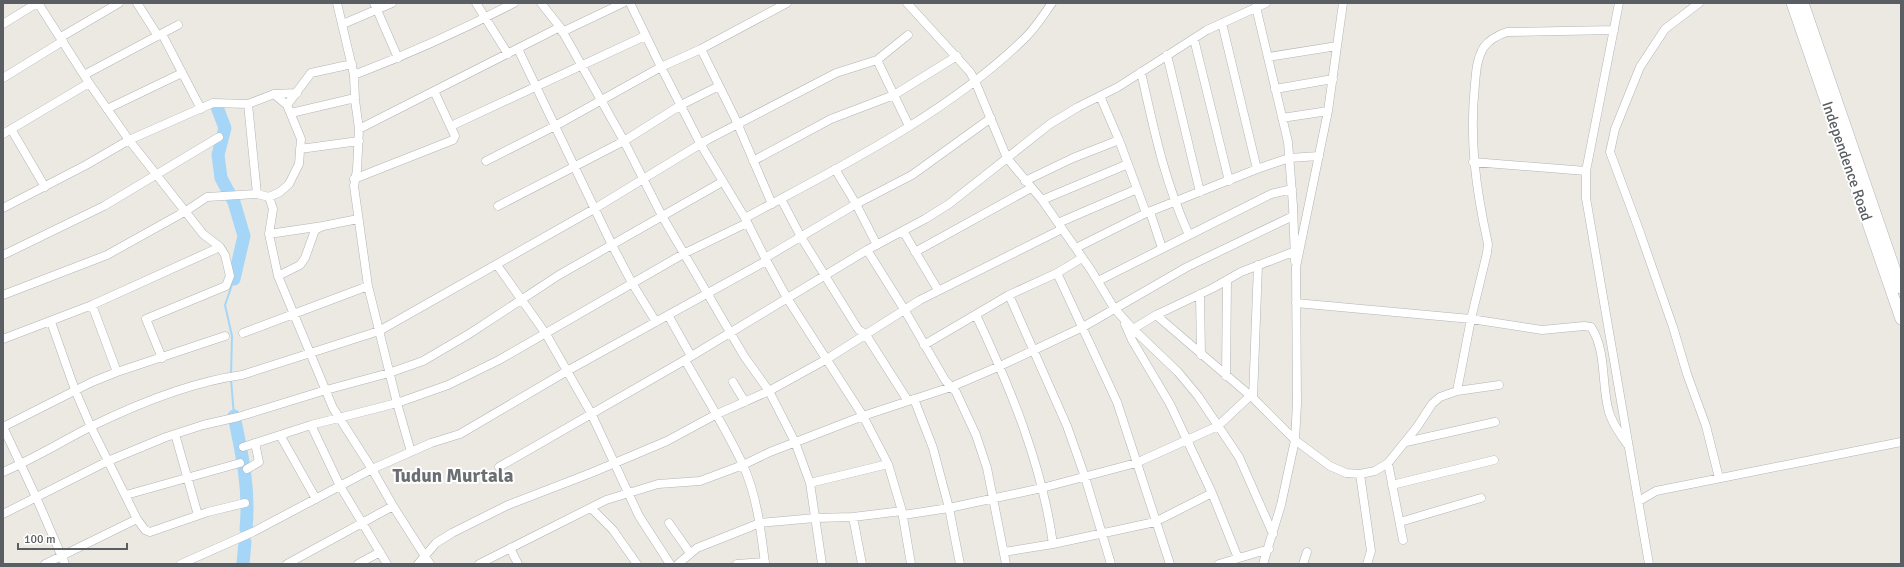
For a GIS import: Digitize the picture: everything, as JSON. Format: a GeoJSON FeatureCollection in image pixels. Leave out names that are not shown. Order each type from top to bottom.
{"type":"FeatureCollection","features":[{"type":"Feature","properties":{"kind":"main road","name":"Independence Road"},"geometry":{"type":"LineString","coordinates":[[1792,3],[1901,319]]}},
{"type":"Feature","properties":{"kind":"main road","name":"Independence Road"},"geometry":{"type":"LineString","coordinates":[[1803,3],[1901,288]]}},
{"type":"Feature","properties":{"kind":"street"},"geometry":{"type":"LineString","coordinates":[[3,24],[37,3],[62,39],[89,83],[129,140],[203,234],[220,247],[225,255],[230,276],[226,286],[146,319],[162,358]]}},
{"type":"Feature","properties":{"kind":"street"},"geometry":{"type":"LineString","coordinates":[[3,78],[119,3]]}},
{"type":"Feature","properties":{"kind":"street"},"geometry":{"type":"LineString","coordinates":[[138,3],[160,35],[201,109]]}},
{"type":"Feature","properties":{"kind":"street"},"geometry":{"type":"LineString","coordinates":[[337,3],[354,75],[359,129],[357,170],[354,179],[358,219],[368,286],[378,331],[411,452]]}},
{"type":"Feature","properties":{"kind":"street"},"geometry":{"type":"LineString","coordinates":[[343,24],[376,6],[392,3]]}},
{"type":"Feature","properties":{"kind":"street"},"geometry":{"type":"LineString","coordinates":[[476,3],[508,54]]}},
{"type":"Feature","properties":{"kind":"street"},"geometry":{"type":"LineString","coordinates":[[354,75],[398,58],[486,18],[514,3]]}},
{"type":"Feature","properties":{"kind":"street"},"geometry":{"type":"LineString","coordinates":[[541,3],[561,29],[600,101],[624,141],[662,216],[685,253],[729,332],[768,391],[795,442],[810,483],[822,564]]}},
{"type":"Feature","properties":{"kind":"street"},"geometry":{"type":"LineString","coordinates":[[359,129],[518,49],[623,3]]}},
{"type":"Feature","properties":{"kind":"street"},"geometry":{"type":"LineString","coordinates":[[630,3],[681,106],[722,182],[746,221],[787,298],[863,416],[888,464],[903,513],[911,564]]}},
{"type":"Feature","properties":{"kind":"street"},"geometry":{"type":"LineString","coordinates":[[486,161],[555,126],[661,67],[700,49],[787,3]]}},
{"type":"Feature","properties":{"kind":"street"},"geometry":{"type":"LineString","coordinates":[[908,3],[957,56],[975,81],[1007,158],[1042,200],[1076,248],[1114,308],[1122,318],[1178,372],[1198,396],[1239,457],[1273,534]]}},
{"type":"Feature","properties":{"kind":"street"},"geometry":{"type":"LineString","coordinates":[[243,447],[339,417],[397,404],[461,379],[499,360],[685,253],[746,221],[772,204],[909,126],[975,81],[1027,36],[1052,3]]}},
{"type":"Feature","properties":{"kind":"street"},"geometry":{"type":"LineString","coordinates":[[499,467],[688,358],[867,250],[949,204],[1050,124],[1078,107],[1118,87],[1206,30],[1266,3]]}},
{"type":"Feature","properties":{"kind":"street"},"geometry":{"type":"LineString","coordinates":[[1296,267],[1328,111],[1343,3]]}},
{"type":"Feature","properties":{"kind":"street"},"geometry":{"type":"LineString","coordinates":[[1619,3],[1586,171],[1586,198],[1649,564]]}},
{"type":"Feature","properties":{"kind":"street"},"geometry":{"type":"LineString","coordinates":[[1699,3],[1665,29],[1640,67],[1615,129],[1610,152],[1673,327],[1687,374],[1706,426],[1719,478]]}},
{"type":"Feature","properties":{"kind":"street"},"geometry":{"type":"LineString","coordinates":[[376,6],[398,58]]}},
{"type":"Feature","properties":{"kind":"street"},"geometry":{"type":"LineString","coordinates":[[1256,8],[1290,158],[1293,252],[1296,267],[1297,403],[1294,440],[1282,505],[1263,564]]}},
{"type":"Feature","properties":{"kind":"street"},"geometry":{"type":"LineString","coordinates":[[1222,23],[1257,169]]}},
{"type":"Feature","properties":{"kind":"street"},"geometry":{"type":"LineString","coordinates":[[84,75],[178,25]]}},
{"type":"Feature","properties":{"kind":"street"},"geometry":{"type":"LineString","coordinates":[[1457,391],[1471,319],[1488,253],[1488,244],[1473,162],[1471,116],[1477,63],[1484,47],[1494,36],[1507,32],[1614,30]]}},
{"type":"Feature","properties":{"kind":"street"},"geometry":{"type":"LineString","coordinates":[[3,472],[91,427],[161,396],[226,377],[236,376],[378,331],[497,265],[737,124],[836,73],[877,60],[908,35]]}},
{"type":"Feature","properties":{"kind":"street"},"geometry":{"type":"LineString","coordinates":[[451,126],[646,36]]}},
{"type":"Feature","properties":{"kind":"street"},"geometry":{"type":"LineString","coordinates":[[1194,39],[1229,181]]}},
{"type":"Feature","properties":{"kind":"street"},"geometry":{"type":"LineString","coordinates":[[1268,57],[1337,46]]}},
{"type":"Feature","properties":{"kind":"street"},"geometry":{"type":"LineString","coordinates":[[518,49],[612,245],[632,283],[656,322]]}},
{"type":"Feature","properties":{"kind":"street"},"geometry":{"type":"LineString","coordinates":[[700,49],[737,124],[772,204]]}},
{"type":"Feature","properties":{"kind":"street"},"geometry":{"type":"LineString","coordinates":[[753,161],[831,119],[894,95],[957,56]]}},
{"type":"Feature","properties":{"kind":"street"},"geometry":{"type":"LineString","coordinates":[[1167,56],[1200,192]]}},
{"type":"Feature","properties":{"kind":"street"},"geometry":{"type":"LineString","coordinates":[[877,60],[909,126]]}},
{"type":"Feature","properties":{"kind":"street"},"geometry":{"type":"LineString","coordinates":[[289,109],[297,92],[311,73],[352,64]]}},
{"type":"Feature","properties":{"kind":"street"},"geometry":{"type":"LineString","coordinates":[[1141,72],[1158,151],[1174,202],[1189,235]]}},
{"type":"Feature","properties":{"kind":"street"},"geometry":{"type":"LineString","coordinates":[[107,109],[182,73]]}},
{"type":"Feature","properties":{"kind":"street"},"geometry":{"type":"LineString","coordinates":[[1275,89],[1333,79]]}},
{"type":"Feature","properties":{"kind":"street"},"geometry":{"type":"LineString","coordinates":[[3,134],[89,83]]}},
{"type":"Feature","properties":{"kind":"street"},"geometry":{"type":"LineString","coordinates":[[498,206],[624,141],[681,106],[719,86]]}},
{"type":"Feature","properties":{"kind":"street"},"geometry":{"type":"LineString","coordinates":[[354,179],[453,140],[455,136],[434,91]]}},
{"type":"Feature","properties":{"kind":"street"},"geometry":{"type":"LineString","coordinates":[[3,208],[86,165],[129,140],[213,103],[248,104],[274,94],[297,92]]}},
{"type":"Feature","properties":{"kind":"street"},"geometry":{"type":"LineString","coordinates":[[3,295],[107,255],[186,211],[207,197],[256,194],[269,197],[280,192],[289,184],[299,164],[301,139],[289,109],[274,94]]}},
{"type":"Feature","properties":{"kind":"street"},"geometry":{"type":"LineString","coordinates":[[1100,96],[1162,248]]}},
{"type":"Feature","properties":{"kind":"street"},"geometry":{"type":"LineString","coordinates":[[289,109],[355,98]]}},
{"type":"Feature","properties":{"kind":"street"},"geometry":{"type":"LineString","coordinates":[[248,104],[256,194]]}},
{"type":"Feature","properties":{"kind":"street"},"geometry":{"type":"LineString","coordinates":[[1282,118],[1328,111]]}},
{"type":"Feature","properties":{"kind":"street"},"geometry":{"type":"LineString","coordinates":[[181,564],[253,532],[372,469],[411,452],[460,434],[567,371],[766,260],[856,204],[912,175],[990,118]]}},
{"type":"Feature","properties":{"kind":"street"},"geometry":{"type":"LineString","coordinates":[[11,129],[45,187]]}},
{"type":"Feature","properties":{"kind":"street"},"geometry":{"type":"LineString","coordinates":[[3,255],[104,206],[219,137]]}},
{"type":"Feature","properties":{"kind":"street"},"geometry":{"type":"LineString","coordinates":[[915,252],[1073,158],[1119,140]]}},
{"type":"Feature","properties":{"kind":"street"},"geometry":{"type":"LineString","coordinates":[[300,149],[359,141]]}},
{"type":"Feature","properties":{"kind":"street"},"geometry":{"type":"LineString","coordinates":[[1076,248],[1148,213],[1257,169],[1290,158],[1319,156]]}},
{"type":"Feature","properties":{"kind":"street"},"geometry":{"type":"LineString","coordinates":[[1473,162],[1586,171]]}},
{"type":"Feature","properties":{"kind":"street"},"geometry":{"type":"LineString","coordinates":[[1042,200],[1128,164]]}},
{"type":"Feature","properties":{"kind":"street"},"geometry":{"type":"LineString","coordinates":[[835,169],[856,204],[877,245]]}},
{"type":"Feature","properties":{"kind":"street"},"geometry":{"type":"LineString","coordinates":[[3,514],[108,461],[175,434],[389,373],[423,361],[522,301],[559,275],[722,182]]}},
{"type":"Feature","properties":{"kind":"street"},"geometry":{"type":"LineString","coordinates":[[418,564],[427,560],[436,543],[452,533],[508,505],[667,441],[715,415],[768,391],[827,359],[904,309],[938,290],[1060,226],[1137,189]]}},
{"type":"Feature","properties":{"kind":"street"},"geometry":{"type":"LineString","coordinates":[[1098,281],[1271,194],[1292,189]]}},
{"type":"Feature","properties":{"kind":"street"},"geometry":{"type":"LineString","coordinates":[[269,197],[273,209],[269,234],[278,276],[309,353],[333,408],[427,560]]}},
{"type":"Feature","properties":{"kind":"street"},"geometry":{"type":"LineString","coordinates":[[781,199],[801,237],[858,329],[866,335],[911,400],[933,448],[949,508],[960,564]]}},
{"type":"Feature","properties":{"kind":"street"},"geometry":{"type":"LineString","coordinates":[[479,564],[591,508],[629,492],[658,484],[700,481],[743,465],[795,442],[863,416],[951,386],[1000,366],[1083,327],[1187,267],[1293,216]]}},
{"type":"Feature","properties":{"kind":"street"},"geometry":{"type":"LineString","coordinates":[[269,234],[358,219]]}},
{"type":"Feature","properties":{"kind":"street"},"geometry":{"type":"LineString","coordinates":[[278,276],[300,265],[315,230],[323,226]]}},
{"type":"Feature","properties":{"kind":"street"},"geometry":{"type":"LineString","coordinates":[[903,231],[938,290]]}},
{"type":"Feature","properties":{"kind":"street"},"geometry":{"type":"LineString","coordinates":[[3,339],[92,306],[220,247]]}},
{"type":"Feature","properties":{"kind":"street"},"geometry":{"type":"LineString","coordinates":[[867,250],[904,309],[924,345],[956,392],[976,435],[987,468],[1006,564]]}},
{"type":"Feature","properties":{"kind":"street"},"geometry":{"type":"LineString","coordinates":[[1133,329],[1156,315],[1258,265],[1293,252]]}},
{"type":"Feature","properties":{"kind":"street"},"geometry":{"type":"LineString","coordinates":[[924,345],[1009,295],[1057,273],[1082,258]]}},
{"type":"Feature","properties":{"kind":"street"},"geometry":{"type":"LineString","coordinates":[[497,265],[546,334],[591,413],[639,516],[670,564]]}},
{"type":"Feature","properties":{"kind":"street"},"geometry":{"type":"LineString","coordinates":[[678,564],[697,548],[760,523],[903,513],[949,508],[994,499],[1136,463],[1218,426],[1252,397],[1258,265]]}},
{"type":"Feature","properties":{"kind":"street"},"geometry":{"type":"LineString","coordinates":[[1057,273],[1117,402],[1170,564]]}},
{"type":"Feature","properties":{"kind":"street"},"geometry":{"type":"LineString","coordinates":[[1226,376],[1227,280]]}},
{"type":"Feature","properties":{"kind":"street"},"geometry":{"type":"LineString","coordinates":[[243,333],[368,286]]}},
{"type":"Feature","properties":{"kind":"street"},"geometry":{"type":"LineString","coordinates":[[1200,294],[1201,355]]}},
{"type":"Feature","properties":{"kind":"street"},"geometry":{"type":"LineString","coordinates":[[1009,295],[1035,350],[1067,426],[1111,564]]}},
{"type":"Feature","properties":{"kind":"street"},"geometry":{"type":"LineString","coordinates":[[1296,303],[1471,319],[1542,330],[1584,326],[1591,327],[1598,344],[1609,412],[1616,428],[1629,446]]}},
{"type":"Feature","properties":{"kind":"street"},"geometry":{"type":"LineString","coordinates":[[92,306],[117,372]]}},
{"type":"Feature","properties":{"kind":"street"},"geometry":{"type":"LineString","coordinates":[[668,315],[715,415],[743,465],[753,495],[760,523],[765,563],[737,564]]}},
{"type":"Feature","properties":{"kind":"street"},"geometry":{"type":"LineString","coordinates":[[976,315],[1000,366],[1018,414],[1042,488],[1053,544]]}},
{"type":"Feature","properties":{"kind":"street"},"geometry":{"type":"LineString","coordinates":[[1156,315],[1252,397],[1294,440],[1330,466],[1346,473],[1360,474],[1376,471],[1388,464],[1406,442],[1432,404],[1440,397],[1457,391],[1499,385]]}},
{"type":"Feature","properties":{"kind":"street"},"geometry":{"type":"LineString","coordinates":[[1122,318],[1132,340],[1170,404],[1212,493],[1238,558]]}},
{"type":"Feature","properties":{"kind":"street"},"geometry":{"type":"LineString","coordinates":[[51,322],[75,390],[91,427],[137,519],[145,530],[150,532],[198,515],[245,503]]}},
{"type":"Feature","properties":{"kind":"street"},"geometry":{"type":"LineString","coordinates":[[63,560],[36,497],[3,427],[75,390],[117,372],[225,336]]}},
{"type":"Feature","properties":{"kind":"street"},"geometry":{"type":"LineString","coordinates":[[733,382],[744,402]]}},
{"type":"Feature","properties":{"kind":"street"},"geometry":{"type":"LineString","coordinates":[[1406,442],[1495,422]]}},
{"type":"Feature","properties":{"kind":"street"},"geometry":{"type":"LineString","coordinates":[[311,425],[340,486],[387,564]]}},
{"type":"Feature","properties":{"kind":"street"},"geometry":{"type":"LineString","coordinates":[[175,434],[198,515]]}},
{"type":"Feature","properties":{"kind":"street"},"geometry":{"type":"LineString","coordinates":[[280,435],[316,499]]}},
{"type":"Feature","properties":{"kind":"street"},"geometry":{"type":"LineString","coordinates":[[1639,501],[1656,491],[1901,442]]}},
{"type":"Feature","properties":{"kind":"street"},"geometry":{"type":"LineString","coordinates":[[247,469],[259,462],[255,443]]}},
{"type":"Feature","properties":{"kind":"street"},"geometry":{"type":"LineString","coordinates":[[1392,485],[1494,460]]}},
{"type":"Feature","properties":{"kind":"street"},"geometry":{"type":"LineString","coordinates":[[126,496],[240,463]]}},
{"type":"Feature","properties":{"kind":"street"},"geometry":{"type":"LineString","coordinates":[[810,483],[888,464]]}},
{"type":"Feature","properties":{"kind":"street"},"geometry":{"type":"LineString","coordinates":[[1388,464],[1403,540]]}},
{"type":"Feature","properties":{"kind":"street"},"geometry":{"type":"LineString","coordinates":[[1360,474],[1371,551],[1367,564]]}},
{"type":"Feature","properties":{"kind":"street"},"geometry":{"type":"LineString","coordinates":[[1004,552],[1053,544],[1155,522],[1212,493]]}},
{"type":"Feature","properties":{"kind":"street"},"geometry":{"type":"LineString","coordinates":[[1400,522],[1481,498]]}},
{"type":"Feature","properties":{"kind":"street"},"geometry":{"type":"LineString","coordinates":[[287,564],[393,506]]}},
{"type":"Feature","properties":{"kind":"street"},"geometry":{"type":"LineString","coordinates":[[591,508],[613,530],[637,564]]}},
{"type":"Feature","properties":{"kind":"street"},"geometry":{"type":"LineString","coordinates":[[853,517],[862,564]]}},
{"type":"Feature","properties":{"kind":"street"},"geometry":{"type":"LineString","coordinates":[[45,564],[63,560],[137,519]]}},
{"type":"Feature","properties":{"kind":"street"},"geometry":{"type":"LineString","coordinates":[[670,522],[690,553]]}},
{"type":"Feature","properties":{"kind":"street"},"geometry":{"type":"LineString","coordinates":[[510,548],[518,564]]}},
{"type":"Feature","properties":{"kind":"street"},"geometry":{"type":"LineString","coordinates":[[1219,564],[1269,549]]}},
{"type":"Feature","properties":{"kind":"street"},"geometry":{"type":"LineString","coordinates":[[358,564],[380,552]]}},
{"type":"Feature","properties":{"kind":"street"},"geometry":{"type":"LineString","coordinates":[[1303,564],[1307,552]]}},
{"type":"Feature","properties":{"kind":"waterway"},"geometry":{"type":"LineString","coordinates":[[217,107],[225,128],[218,155],[221,178],[234,202],[244,236],[234,279]]}},
{"type":"Feature","properties":{"kind":"waterway"},"geometry":{"type":"LineString","coordinates":[[231,375],[232,336],[225,305],[234,279]]}},
{"type":"Feature","properties":{"kind":"waterway"},"geometry":{"type":"LineString","coordinates":[[231,379],[234,416]]}},
{"type":"Feature","properties":{"kind":"waterway"},"geometry":{"type":"LineString","coordinates":[[234,416],[246,486],[246,529]]}},
{"type":"Feature","properties":{"kind":"waterway"},"geometry":{"type":"LineString","coordinates":[[243,564],[245,542]]}},
{"type":"Feature","properties":{"kind":"district","name":"Tudun Murtala"},"geometry":{"type":"Point","coordinates":[453,476]}}]}
